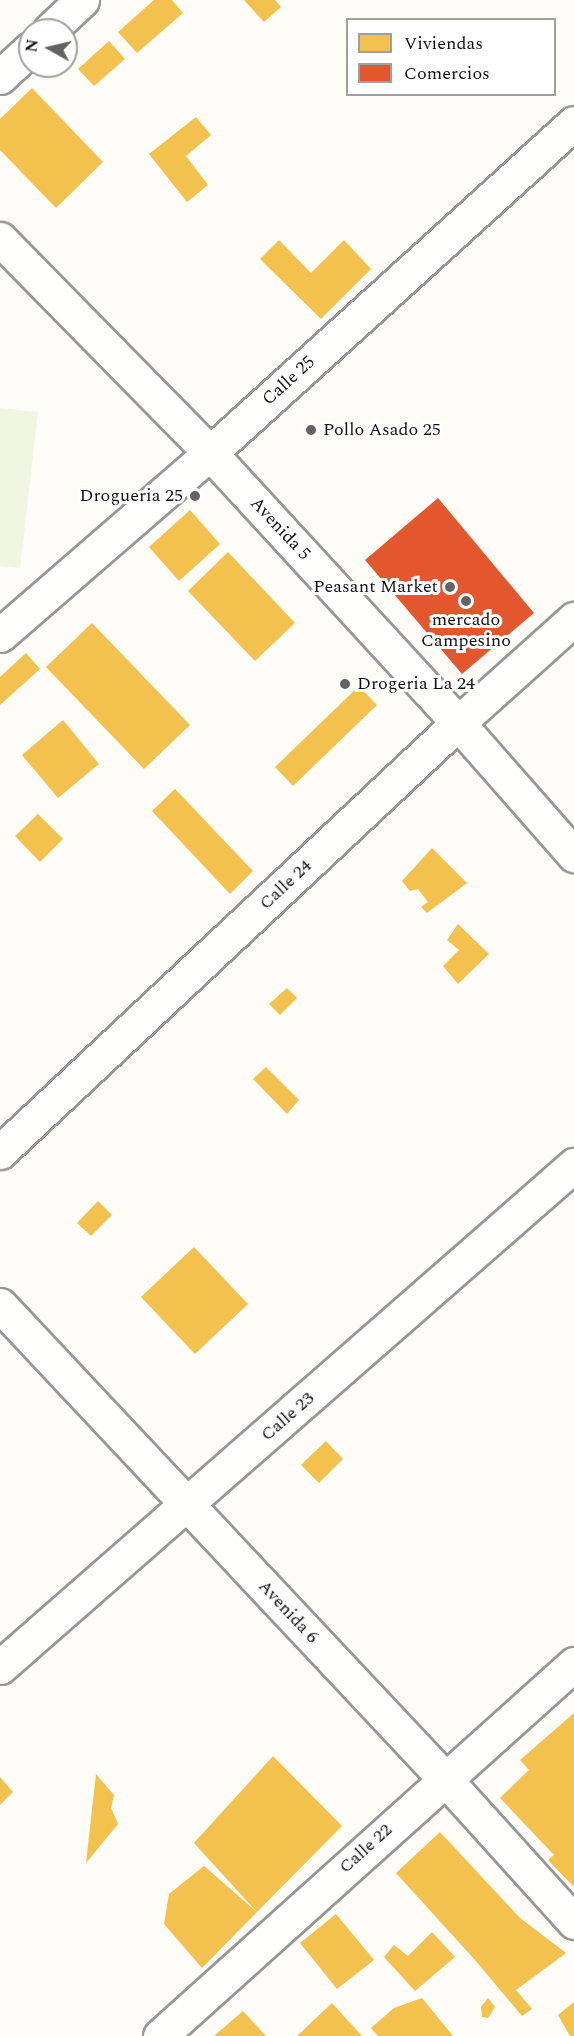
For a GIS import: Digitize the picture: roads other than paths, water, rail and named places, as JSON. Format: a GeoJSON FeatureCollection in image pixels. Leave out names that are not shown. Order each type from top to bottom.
{"type":"FeatureCollection","features":[{"type":"Feature","properties":{"kind":"street"},"geometry":{"type":"LineString","coordinates":[[63,18],[82,0]]}},
{"type":"Feature","properties":{"kind":"street"},"geometry":{"type":"LineString","coordinates":[[0,76],[18,60]]}},
{"type":"Feature","properties":{"kind":"street","name":"Calle 25"},"geometry":{"type":"LineString","coordinates":[[0,635],[210,453],[574,123]]}},
{"type":"Feature","properties":{"kind":"street","name":"Avenida 5"},"geometry":{"type":"LineString","coordinates":[[0,239],[210,453],[458,723],[574,855]]}},
{"type":"Feature","properties":{"kind":"street","name":"Calle 24"},"geometry":{"type":"LineString","coordinates":[[0,1152],[458,723],[574,619]]}},
{"type":"Feature","properties":{"kind":"street","name":"Calle 23"},"geometry":{"type":"LineString","coordinates":[[0,1667],[188,1505],[574,1165]]}},
{"type":"Feature","properties":{"kind":"street","name":"Avenida 6"},"geometry":{"type":"LineString","coordinates":[[0,1305],[445,1779],[574,1922]]}},
{"type":"Feature","properties":{"kind":"street","name":"Calle 22"},"geometry":{"type":"LineString","coordinates":[[160,2036],[574,1664]]}},
{"type":"Feature","properties":{"kind":"place","name":"Pollo Asado 25"},"geometry":{"type":"Point","coordinates":[311,430]}},
{"type":"Feature","properties":{"kind":"place","name":"Drogueria 25"},"geometry":{"type":"Point","coordinates":[195,496]}},
{"type":"Feature","properties":{"kind":"place","name":"Peasant Market"},"geometry":{"type":"Point","coordinates":[450,587]}},
{"type":"Feature","properties":{"kind":"place","name":"mercado Campesino"},"geometry":{"type":"Point","coordinates":[466,601]}},
{"type":"Feature","properties":{"kind":"place","name":"Drogeria La 24"},"geometry":{"type":"Point","coordinates":[345,684]}}]}
